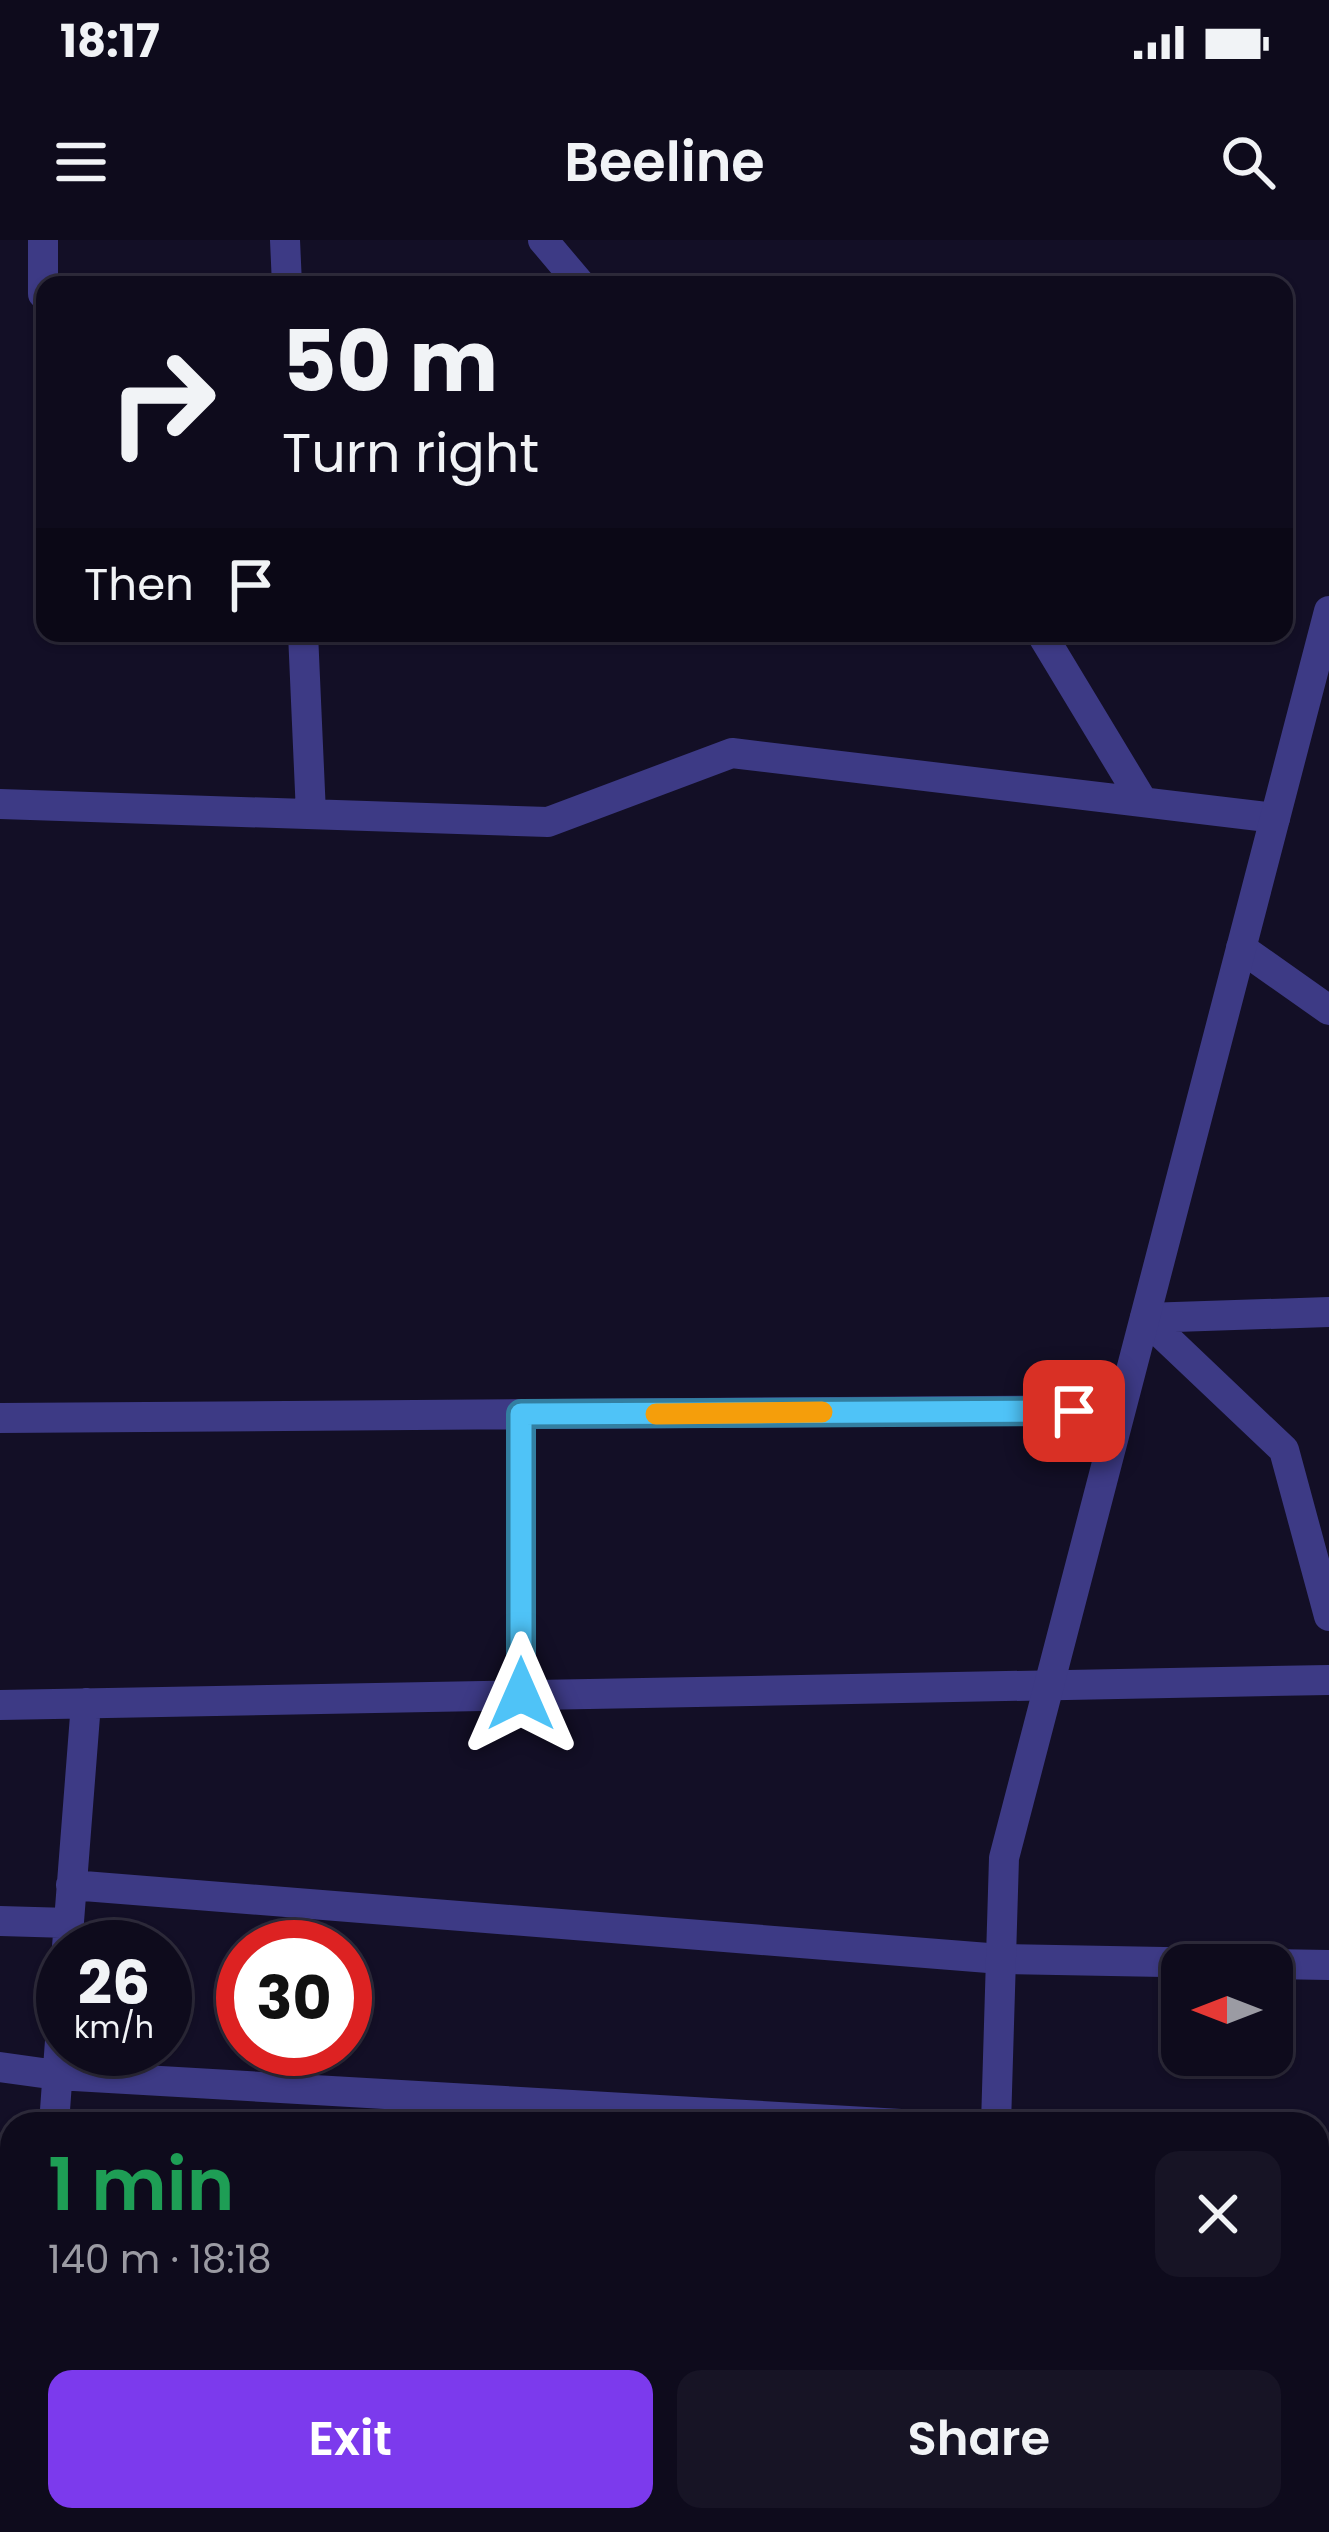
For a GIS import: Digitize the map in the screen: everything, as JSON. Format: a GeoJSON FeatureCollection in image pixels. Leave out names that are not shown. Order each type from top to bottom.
{"type":"FeatureCollection","features":[{"type":"Feature","properties":{"kind":"street"},"geometry":{"type":"LineString","coordinates":[[43,240],[43,276]]}},
{"type":"Feature","properties":{"kind":"street"},"geometry":{"type":"LineString","coordinates":[[285,240],[287,276]]}},
{"type":"Feature","properties":{"kind":"street"},"geometry":{"type":"LineString","coordinates":[[543,240],[573,276]]}},
{"type":"Feature","properties":{"kind":"street"},"geometry":{"type":"LineString","coordinates":[[996,2112],[1004,1858],[1329,611]]}},
{"type":"Feature","properties":{"kind":"street"},"geometry":{"type":"LineString","coordinates":[[303,642],[311,814]]}},
{"type":"Feature","properties":{"kind":"street"},"geometry":{"type":"LineString","coordinates":[[1046,642],[1143,802]]}},
{"type":"Feature","properties":{"kind":"street"},"geometry":{"type":"LineString","coordinates":[[0,804],[548,822],[732,753],[1275,818]]}},
{"type":"Feature","properties":{"kind":"street"},"geometry":{"type":"LineString","coordinates":[[1241,948],[1329,1010]]}},
{"type":"Feature","properties":{"kind":"street"},"geometry":{"type":"LineString","coordinates":[[1144,1318],[1329,1312]]}},
{"type":"Feature","properties":{"kind":"street"},"geometry":{"type":"LineString","coordinates":[[1144,1318],[1284,1450],[1329,1616]]}},
{"type":"Feature","properties":{"kind":"street"},"geometry":{"type":"LineString","coordinates":[[0,1418],[1120,1410]]}},
{"type":"Feature","properties":{"kind":"street"},"geometry":{"type":"LineString","coordinates":[[521,1414],[521,1694]]}},
{"type":"Feature","properties":{"kind":"street"},"geometry":{"type":"LineString","coordinates":[[0,1705],[1329,1680]]}},
{"type":"Feature","properties":{"kind":"street"},"geometry":{"type":"LineString","coordinates":[[69,1920],[86,1703]]}},
{"type":"Feature","properties":{"kind":"street"},"geometry":{"type":"LineString","coordinates":[[71,1885],[1001,1959],[1329,1965]]}},
{"type":"Feature","properties":{"kind":"street"},"geometry":{"type":"LineString","coordinates":[[0,1921],[36,1928]]}},
{"type":"Feature","properties":{"kind":"street"},"geometry":{"type":"LineString","coordinates":[[0,2067],[36,2072]]}},
{"type":"Feature","properties":{"kind":"street"},"geometry":{"type":"LineString","coordinates":[[54,2112],[57,2076]]}},
{"type":"Feature","properties":{"kind":"street"},"geometry":{"type":"LineString","coordinates":[[74,2076],[694,2112]]}},
{"type":"Feature","properties":{"kind":"slow traffic"},"geometry":{"type":"LineString","coordinates":[[656,1414],[822,1412]]}},
{"type":"Feature","properties":{"kind":"route"},"geometry":{"type":"LineString","coordinates":[[521,1694],[521,1414],[1074,1411]]}}]}
